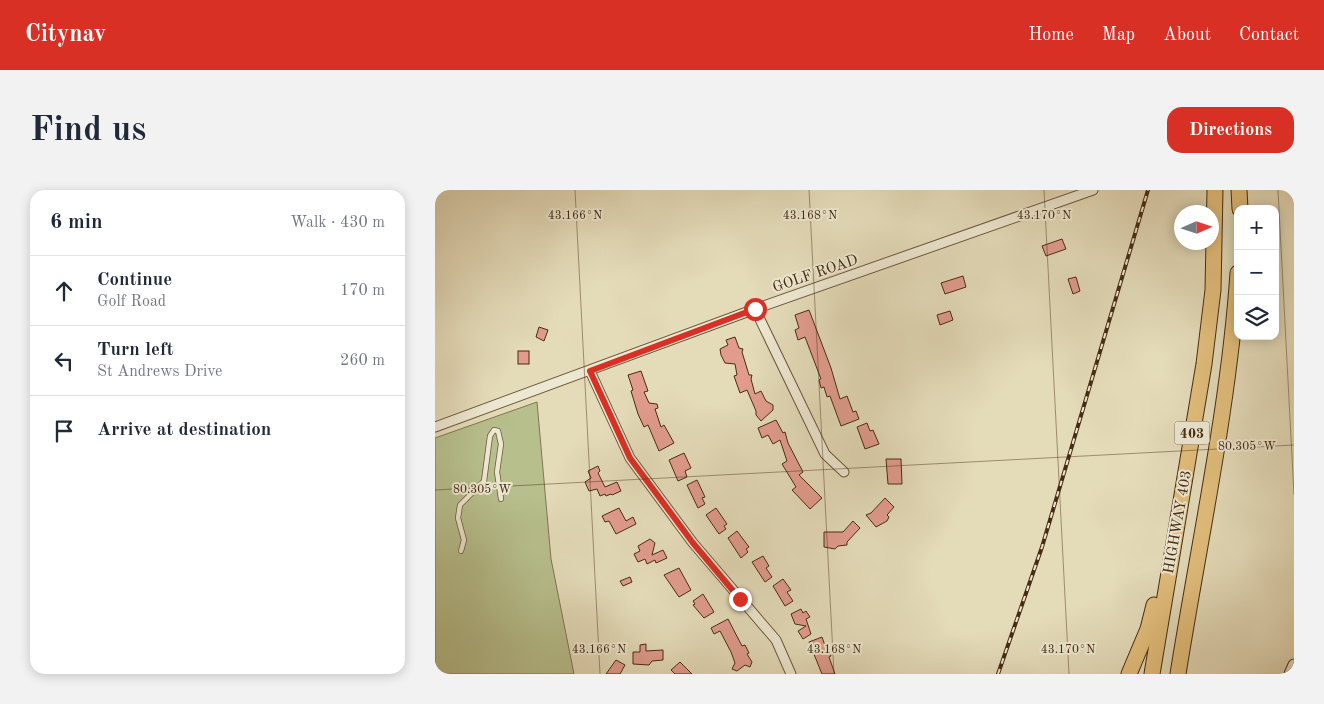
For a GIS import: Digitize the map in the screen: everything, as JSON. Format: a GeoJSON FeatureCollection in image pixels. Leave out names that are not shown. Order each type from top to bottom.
{"type":"FeatureCollection","features":[{"type":"Feature","properties":{"kind":"highway","name":"HIGHWAY 403"},"geometry":{"type":"LineString","coordinates":[[1152,674],[1204,364],[1213,290],[1215,190]]}},
{"type":"Feature","properties":{"kind":"highway"},"geometry":{"type":"LineString","coordinates":[[1239,190],[1240,205]]}},
{"type":"Feature","properties":{"kind":"highway","name":"HIGHWAY 403"},"geometry":{"type":"LineString","coordinates":[[1177,674],[1219,421],[1236,295]]}},
{"type":"Feature","properties":{"kind":"highway"},"geometry":{"type":"LineString","coordinates":[[1129,674],[1148,629],[1167,550],[1175,535]]}},
{"type":"Feature","properties":{"kind":"main road"},"geometry":{"type":"LineString","coordinates":[[1290,674],[1294,665]]}},
{"type":"Feature","properties":{"kind":"street","name":"GOLF ROAD"},"geometry":{"type":"LineString","coordinates":[[435,427],[755,309],[1093,190]]}},
{"type":"Feature","properties":{"kind":"street"},"geometry":{"type":"LineString","coordinates":[[755,309],[825,454],[844,472]]}},
{"type":"Feature","properties":{"kind":"street"},"geometry":{"type":"LineString","coordinates":[[590,371],[630,458],[693,543],[776,640],[791,674]]}},
{"type":"Feature","properties":{"kind":"lane"},"geometry":{"type":"LineString","coordinates":[[461,551],[464,540],[458,518],[460,505],[483,481],[490,436],[496,430],[501,437],[497,472],[501,499]]}},
{"type":"Feature","properties":{"kind":"green space"},"geometry":{"type":"Polygon","coordinates":[[[537,402],[551,559],[574,674],[435,674],[435,438],[537,402]]]}},
{"type":"Feature","properties":{"kind":"building"},"geometry":{"type":"Polygon","coordinates":[[[1062,239],[1066,249],[1046,256],[1042,246],[1062,239]]]}},
{"type":"Feature","properties":{"kind":"building"},"geometry":{"type":"Polygon","coordinates":[[[963,276],[966,287],[945,294],[941,283],[963,276]]]}},
{"type":"Feature","properties":{"kind":"building"},"geometry":{"type":"Polygon","coordinates":[[[1076,277],[1080,291],[1073,294],[1068,279],[1076,277]]]}},
{"type":"Feature","properties":{"kind":"building"},"geometry":{"type":"Polygon","coordinates":[[[809,310],[831,368],[840,399],[847,396],[853,412],[856,411],[859,419],[841,426],[830,396],[827,397],[824,387],[821,388],[819,380],[821,379],[805,337],[798,340],[795,330],[799,328],[795,315],[809,310]]]}},
{"type":"Feature","properties":{"kind":"building"},"geometry":{"type":"Polygon","coordinates":[[[950,311],[953,320],[940,325],[937,315],[950,311]]]}},
{"type":"Feature","properties":{"kind":"building"},"geometry":{"type":"Polygon","coordinates":[[[539,327],[548,330],[544,341],[536,337],[539,327]]]}},
{"type":"Feature","properties":{"kind":"building"},"geometry":{"type":"Polygon","coordinates":[[[735,337],[739,348],[743,349],[742,352],[749,375],[752,375],[751,379],[755,394],[761,391],[766,401],[773,405],[773,410],[761,421],[756,415],[747,390],[740,393],[734,376],[737,375],[735,364],[725,363],[721,355],[720,349],[728,345],[726,340],[735,337]]]}},
{"type":"Feature","properties":{"kind":"building"},"geometry":{"type":"Polygon","coordinates":[[[518,351],[529,351],[529,364],[518,364],[518,351]]]}},
{"type":"Feature","properties":{"kind":"building"},"geometry":{"type":"Polygon","coordinates":[[[641,371],[648,391],[644,392],[649,403],[657,404],[658,408],[655,409],[661,427],[664,425],[674,443],[659,451],[648,425],[644,427],[631,391],[633,390],[628,375],[641,371]]]}},
{"type":"Feature","properties":{"kind":"building"},"geometry":{"type":"Polygon","coordinates":[[[776,420],[783,433],[785,432],[788,443],[803,472],[799,475],[822,498],[810,509],[792,490],[796,487],[782,464],[787,461],[780,440],[773,444],[768,435],[762,438],[758,428],[776,420]]]}},
{"type":"Feature","properties":{"kind":"building"},"geometry":{"type":"Polygon","coordinates":[[[867,423],[870,431],[873,430],[879,444],[865,449],[857,427],[867,423]]]}},
{"type":"Feature","properties":{"kind":"building"},"geometry":{"type":"Polygon","coordinates":[[[684,453],[691,468],[685,471],[687,477],[678,481],[669,460],[684,453]]]}},
{"type":"Feature","properties":{"kind":"building"},"geometry":{"type":"Polygon","coordinates":[[[886,459],[901,459],[902,484],[888,484],[886,459]]]}},
{"type":"Feature","properties":{"kind":"building"},"geometry":{"type":"Polygon","coordinates":[[[598,466],[600,471],[598,473],[605,487],[617,482],[621,491],[612,495],[606,496],[605,494],[600,496],[597,489],[589,491],[585,482],[591,478],[588,471],[598,466]]]}},
{"type":"Feature","properties":{"kind":"building"},"geometry":{"type":"Polygon","coordinates":[[[697,480],[705,497],[702,498],[705,504],[698,508],[687,485],[697,480]]]}},
{"type":"Feature","properties":{"kind":"building"},"geometry":{"type":"Polygon","coordinates":[[[885,498],[894,507],[887,515],[889,517],[887,521],[876,527],[866,515],[871,513],[885,498]]]}},
{"type":"Feature","properties":{"kind":"building"},"geometry":{"type":"Polygon","coordinates":[[[619,508],[626,521],[633,517],[636,524],[616,534],[609,521],[605,522],[602,516],[619,508]]]}},
{"type":"Feature","properties":{"kind":"building"},"geometry":{"type":"Polygon","coordinates":[[[716,508],[727,524],[724,526],[726,529],[719,534],[706,515],[716,508]]]}},
{"type":"Feature","properties":{"kind":"building"},"geometry":{"type":"Polygon","coordinates":[[[853,521],[860,528],[847,542],[847,545],[838,546],[835,549],[824,547],[824,532],[843,532],[853,521]]]}},
{"type":"Feature","properties":{"kind":"building"},"geometry":{"type":"Polygon","coordinates":[[[737,531],[749,547],[746,549],[748,552],[741,558],[728,538],[737,531]]]}},
{"type":"Feature","properties":{"kind":"building"},"geometry":{"type":"Polygon","coordinates":[[[650,539],[655,543],[652,555],[663,550],[667,558],[656,563],[655,560],[647,564],[645,559],[638,562],[634,554],[640,551],[638,546],[650,539]]]}},
{"type":"Feature","properties":{"kind":"building"},"geometry":{"type":"Polygon","coordinates":[[[763,556],[769,566],[766,568],[772,577],[765,582],[752,562],[763,556]]]}},
{"type":"Feature","properties":{"kind":"building"},"geometry":{"type":"Polygon","coordinates":[[[679,568],[691,590],[679,597],[664,575],[679,568]]]}},
{"type":"Feature","properties":{"kind":"building"},"geometry":{"type":"Polygon","coordinates":[[[630,577],[632,582],[623,586],[620,581],[630,577]]]}},
{"type":"Feature","properties":{"kind":"building"},"geometry":{"type":"Polygon","coordinates":[[[783,579],[791,590],[787,592],[793,601],[785,606],[773,586],[783,579]]]}},
{"type":"Feature","properties":{"kind":"building"},"geometry":{"type":"Polygon","coordinates":[[[703,594],[714,612],[704,618],[693,605],[695,604],[693,601],[703,594]]]}},
{"type":"Feature","properties":{"kind":"building"},"geometry":{"type":"Polygon","coordinates":[[[801,609],[803,613],[806,611],[810,617],[806,619],[811,634],[803,639],[798,631],[806,626],[795,624],[791,614],[801,609]]]}},
{"type":"Feature","properties":{"kind":"building"},"geometry":{"type":"Polygon","coordinates":[[[728,619],[742,646],[745,645],[749,653],[747,654],[752,662],[750,667],[745,665],[737,671],[732,669],[735,663],[731,652],[720,631],[714,634],[711,628],[728,619]]]}},
{"type":"Feature","properties":{"kind":"building"},"geometry":{"type":"Polygon","coordinates":[[[822,637],[827,651],[829,650],[831,656],[829,657],[835,674],[822,674],[809,642],[822,637]]]}},
{"type":"Feature","properties":{"kind":"building"},"geometry":{"type":"Polygon","coordinates":[[[646,644],[646,651],[663,650],[663,660],[652,661],[649,665],[633,664],[633,652],[640,652],[640,645],[646,644]]]}},
{"type":"Feature","properties":{"kind":"building"},"geometry":{"type":"Polygon","coordinates":[[[616,660],[625,665],[620,674],[606,674],[616,660]]]}},
{"type":"Feature","properties":{"kind":"building"},"geometry":{"type":"Polygon","coordinates":[[[680,662],[692,674],[675,674],[671,670],[680,662]]]}},
{"type":"Feature","properties":{"kind":"railway"},"geometry":{"type":"LineString","coordinates":[[998,674],[1042,547],[1148,190]]}},
{"type":"Feature","properties":{"kind":"route"},"geometry":{"type":"LineString","coordinates":[[740,599],[693,543],[630,458],[590,371],[755,309]]}}]}
